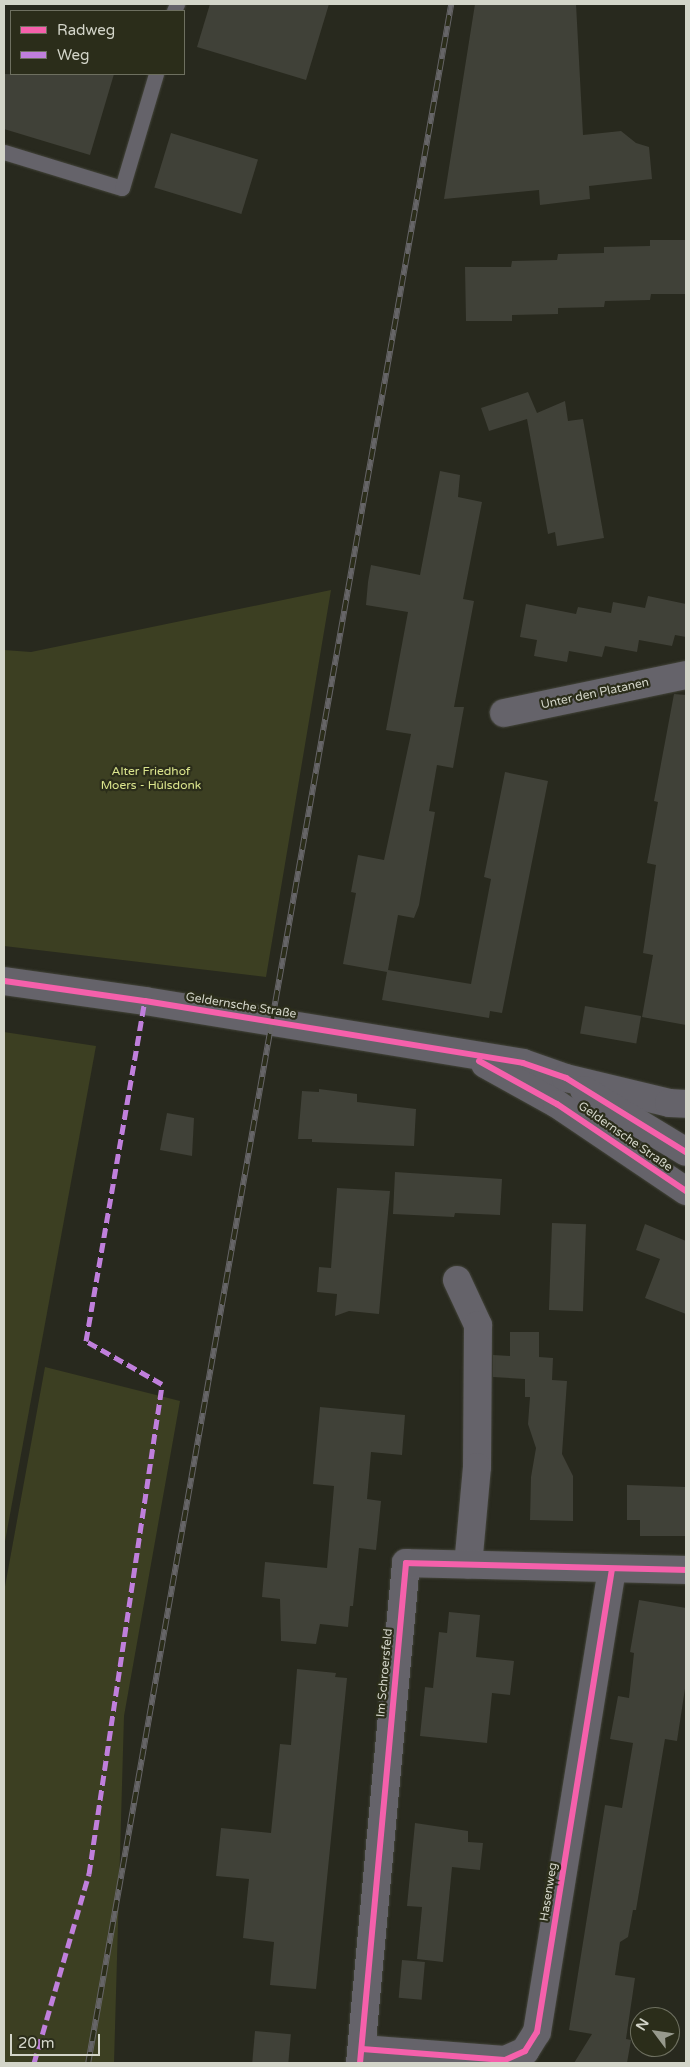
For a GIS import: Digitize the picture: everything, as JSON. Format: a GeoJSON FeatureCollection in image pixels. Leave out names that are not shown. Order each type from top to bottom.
{"type":"FeatureCollection","features":[{"type":"Feature","properties":{"kind":"street","name":"Unter den Platanen"},"geometry":{"type":"LineString","coordinates":[[504,713],[686,675]]}},
{"type":"Feature","properties":{"kind":"street","name":"Geldernsche Straße"},"geometry":{"type":"LineString","coordinates":[[4,981],[409,1043],[473,1057],[523,1063],[566,1078],[669,1103],[686,1104]]}},
{"type":"Feature","properties":{"kind":"street","name":"Geldernsche Straße"},"geometry":{"type":"LineString","coordinates":[[473,1057],[556,1104],[686,1191]]}},
{"type":"Feature","properties":{"kind":"street","name":"Geldernsche Straße"},"geometry":{"type":"LineString","coordinates":[[566,1078],[686,1152]]}},
{"type":"Feature","properties":{"kind":"street"},"geometry":{"type":"LineString","coordinates":[[457,1280],[478,1325],[477,1467],[468,1565]]}},
{"type":"Feature","properties":{"kind":"street","name":"Im Schroersfeld"},"geometry":{"type":"LineString","coordinates":[[361,2056],[406,1563],[612,1570],[686,1570]]}},
{"type":"Feature","properties":{"kind":"street","name":"Hasenweg"},"geometry":{"type":"LineString","coordinates":[[361,2056],[505,2060],[526,2051],[538,2032],[612,1570]]}},
{"type":"Feature","properties":{"kind":"lane"},"geometry":{"type":"LineString","coordinates":[[4,152],[122,188],[156,75]]}},
{"type":"Feature","properties":{"kind":"green space","name":"Alter Friedhof Moers - Hülsdonk"},"geometry":{"type":"Polygon","coordinates":[[[331,590],[266,977],[4,946],[4,650],[31,652],[331,590]]]}},
{"type":"Feature","properties":{"kind":"green space"},"geometry":{"type":"Polygon","coordinates":[[[4,1032],[96,1046],[4,1547],[4,1032]]]}},
{"type":"Feature","properties":{"kind":"green space"},"geometry":{"type":"Polygon","coordinates":[[[45,1367],[180,1401],[124,1716],[114,2063],[4,2063],[4,1592],[45,1367]]]}},
{"type":"Feature","properties":{"kind":"building"},"geometry":{"type":"Polygon","coordinates":[[[210,4],[329,4],[306,80],[197,47],[210,4]]]}},
{"type":"Feature","properties":{"kind":"building"},"geometry":{"type":"Polygon","coordinates":[[[475,4],[576,4],[583,135],[621,131],[636,143],[649,147],[652,179],[589,186],[590,199],[540,205],[539,190],[444,199],[475,4]]]}},
{"type":"Feature","properties":{"kind":"building"},"geometry":{"type":"Polygon","coordinates":[[[4,74],[114,75],[90,155],[4,129],[4,74]]]}},
{"type":"Feature","properties":{"kind":"building"},"geometry":{"type":"Polygon","coordinates":[[[171,133],[258,160],[241,214],[154,188],[171,133]]]}},
{"type":"Feature","properties":{"kind":"building"},"geometry":{"type":"Polygon","coordinates":[[[650,240],[686,240],[686,294],[651,294],[650,300],[605,301],[604,307],[558,308],[558,314],[512,315],[512,321],[466,321],[465,267],[511,267],[512,261],[557,260],[558,254],[604,253],[604,247],[650,246],[650,240]]]}},
{"type":"Feature","properties":{"kind":"building"},"geometry":{"type":"Polygon","coordinates":[[[528,392],[537,413],[565,401],[568,421],[583,419],[604,538],[557,546],[555,532],[548,534],[527,419],[489,431],[481,408],[528,392]]]}},
{"type":"Feature","properties":{"kind":"building"},"geometry":{"type":"Polygon","coordinates":[[[440,471],[460,475],[458,497],[482,502],[463,599],[474,601],[454,707],[464,707],[453,768],[437,765],[429,811],[435,812],[419,905],[414,918],[398,915],[388,970],[471,984],[491,879],[484,877],[505,772],[548,781],[502,1013],[490,1011],[489,1018],[382,1000],[387,972],[343,964],[356,893],[351,892],[358,855],[384,860],[411,734],[386,730],[408,612],[366,605],[371,565],[420,575],[440,471]]]}},
{"type":"Feature","properties":{"kind":"building"},"geometry":{"type":"Polygon","coordinates":[[[648,596],[686,604],[686,637],[675,635],[672,646],[639,640],[637,652],[605,646],[602,657],[569,651],[567,662],[534,656],[537,640],[520,637],[526,604],[576,614],[578,607],[611,613],[613,602],[645,608],[648,596]]]}},
{"type":"Feature","properties":{"kind":"building"},"geometry":{"type":"Polygon","coordinates":[[[674,694],[686,695],[686,1025],[642,1017],[653,955],[643,953],[656,865],[647,863],[658,802],[654,801],[674,694]]]}},
{"type":"Feature","properties":{"kind":"building"},"geometry":{"type":"Polygon","coordinates":[[[585,1006],[641,1016],[636,1043],[580,1034],[585,1006]]]}},
{"type":"Feature","properties":{"kind":"building"},"geometry":{"type":"Polygon","coordinates":[[[319,1089],[357,1094],[357,1102],[416,1109],[414,1146],[312,1142],[312,1139],[298,1139],[302,1091],[319,1092],[319,1089]]]}},
{"type":"Feature","properties":{"kind":"building"},"geometry":{"type":"Polygon","coordinates":[[[167,1113],[194,1118],[192,1156],[160,1150],[167,1113]]]}},
{"type":"Feature","properties":{"kind":"building"},"geometry":{"type":"Polygon","coordinates":[[[395,1172],[502,1179],[500,1215],[455,1213],[454,1217],[393,1214],[395,1172]]]}},
{"type":"Feature","properties":{"kind":"building"},"geometry":{"type":"Polygon","coordinates":[[[337,1188],[390,1191],[379,1314],[349,1311],[335,1316],[337,1294],[317,1292],[319,1267],[331,1268],[337,1188]]]}},
{"type":"Feature","properties":{"kind":"building"},"geometry":{"type":"Polygon","coordinates":[[[552,1223],[586,1224],[583,1311],[549,1310],[552,1223]]]}},
{"type":"Feature","properties":{"kind":"building"},"geometry":{"type":"Polygon","coordinates":[[[645,1224],[686,1241],[686,1314],[645,1298],[660,1259],[636,1250],[645,1224]]]}},
{"type":"Feature","properties":{"kind":"building"},"geometry":{"type":"Polygon","coordinates":[[[510,1332],[539,1332],[539,1357],[553,1358],[552,1380],[567,1381],[562,1454],[573,1476],[573,1521],[530,1520],[531,1477],[536,1448],[528,1424],[530,1397],[525,1397],[525,1379],[493,1377],[493,1355],[510,1356],[510,1332]]]}},
{"type":"Feature","properties":{"kind":"building"},"geometry":{"type":"Polygon","coordinates":[[[320,1407],[405,1415],[402,1455],[371,1452],[367,1499],[381,1501],[376,1550],[359,1548],[353,1606],[350,1606],[348,1627],[320,1624],[316,1644],[281,1641],[280,1599],[262,1597],[265,1562],[327,1568],[334,1486],[313,1484],[320,1407]]]}},
{"type":"Feature","properties":{"kind":"building"},"geometry":{"type":"Polygon","coordinates":[[[627,1485],[686,1487],[686,1536],[640,1536],[640,1520],[627,1520],[627,1485]]]}},
{"type":"Feature","properties":{"kind":"building"},"geometry":{"type":"Polygon","coordinates":[[[639,1600],[686,1608],[686,1682],[677,1741],[665,1739],[636,1910],[633,1910],[628,1937],[620,1942],[615,1975],[635,1978],[626,2039],[630,2040],[627,2063],[574,2063],[592,2034],[569,2030],[605,1805],[622,1808],[633,1743],[610,1739],[618,1696],[629,1698],[634,1653],[630,1652],[639,1600]]]}},
{"type":"Feature","properties":{"kind":"building"},"geometry":{"type":"Polygon","coordinates":[[[449,1612],[480,1615],[476,1657],[514,1661],[510,1695],[492,1693],[487,1743],[420,1736],[425,1687],[433,1688],[439,1632],[447,1633],[449,1612]]]}},
{"type":"Feature","properties":{"kind":"building"},"geometry":{"type":"Polygon","coordinates":[[[297,1669],[336,1673],[335,1677],[347,1678],[316,1989],[270,1985],[274,1942],[243,1938],[249,1879],[216,1876],[221,1828],[271,1833],[280,1744],[291,1745],[297,1669]]]}},
{"type":"Feature","properties":{"kind":"building"},"geometry":{"type":"Polygon","coordinates":[[[415,1823],[468,1831],[468,1842],[483,1843],[480,1870],[452,1867],[443,1962],[417,1959],[422,1907],[407,1906],[415,1823]]]}},
{"type":"Feature","properties":{"kind":"building"},"geometry":{"type":"Polygon","coordinates":[[[402,1960],[425,1962],[422,2000],[399,1998],[402,1960]]]}},
{"type":"Feature","properties":{"kind":"building"},"geometry":{"type":"Polygon","coordinates":[[[255,2031],[291,2034],[288,2063],[252,2063],[255,2031]]]}},
{"type":"Feature","properties":{"kind":"railway"},"geometry":{"type":"LineString","coordinates":[[88,2063],[451,4]]}},
{"type":"Feature","properties":{"kind":"marked path"},"geometry":{"type":"LineString","coordinates":[[34,2063],[89,1874],[162,1384],[86,1341],[145,1001]]}},
{"type":"Feature","properties":{"kind":"cycle path"},"geometry":{"type":"LineString","coordinates":[[4,981],[145,1001],[523,1063],[566,1078],[686,1152]]}},
{"type":"Feature","properties":{"kind":"cycle path"},"geometry":{"type":"LineString","coordinates":[[479,1061],[557,1104],[686,1191]]}},
{"type":"Feature","properties":{"kind":"cycle path"},"geometry":{"type":"LineString","coordinates":[[360,2063],[406,1563],[686,1570]]}},
{"type":"Feature","properties":{"kind":"cycle path"},"geometry":{"type":"LineString","coordinates":[[362,2049],[505,2060],[525,2051],[537,2032],[612,1569]]}}]}
